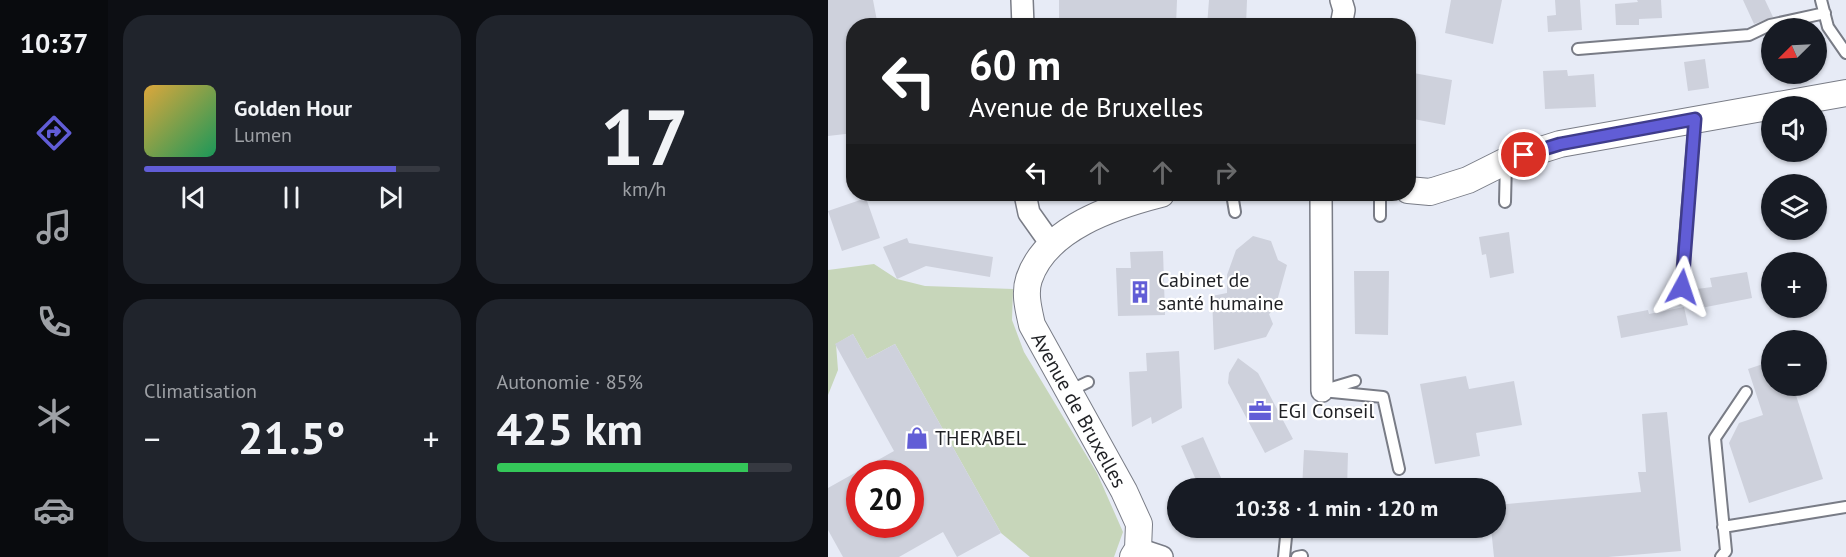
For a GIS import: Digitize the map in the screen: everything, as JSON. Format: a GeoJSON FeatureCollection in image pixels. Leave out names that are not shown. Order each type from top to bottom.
{"type":"FeatureCollection","features":[{"type":"Feature","properties":{"kind":"street"},"geometry":{"type":"LineString","coordinates":[[1022,0],[1023,18]]}},
{"type":"Feature","properties":{"kind":"street"},"geometry":{"type":"LineString","coordinates":[[1341,0],[1344,10],[1342,18]]}},
{"type":"Feature","properties":{"kind":"street"},"geometry":{"type":"LineString","coordinates":[[1416,191],[1430,192],[1468,180],[1506,161],[1560,144],[1846,93]]}},
{"type":"Feature","properties":{"kind":"street"},"geometry":{"type":"LineString","coordinates":[[1026,201],[1029,213],[1052,244]]}},
{"type":"Feature","properties":{"kind":"street","name":"Avenue de Bruxelles"},"geometry":{"type":"LineString","coordinates":[[1136,553],[1139,524],[1078,386],[1032,325],[1028,280],[1039,259],[1052,244],[1072,229],[1143,201]]}},
{"type":"Feature","properties":{"kind":"street"},"geometry":{"type":"LineString","coordinates":[[1320,201],[1317,249],[1322,391]]}},
{"type":"Feature","properties":{"kind":"street"},"geometry":{"type":"LineString","coordinates":[[1136,553],[1162,557]]}},
{"type":"Feature","properties":{"kind":"lane"},"geometry":{"type":"LineString","coordinates":[[1821,0],[1828,27],[1846,53]]}},
{"type":"Feature","properties":{"kind":"lane"},"geometry":{"type":"LineString","coordinates":[[1578,49],[1749,35],[1770,25],[1825,13]]}},
{"type":"Feature","properties":{"kind":"lane"},"geometry":{"type":"LineString","coordinates":[[1682,287],[1695,119]]}},
{"type":"Feature","properties":{"kind":"lane"},"geometry":{"type":"LineString","coordinates":[[1505,201],[1506,161]]}},
{"type":"Feature","properties":{"kind":"lane"},"geometry":{"type":"LineString","coordinates":[[1233,201],[1235,212]]}},
{"type":"Feature","properties":{"kind":"lane"},"geometry":{"type":"LineString","coordinates":[[1380,201],[1380,216]]}},
{"type":"Feature","properties":{"kind":"lane"},"geometry":{"type":"LineString","coordinates":[[1322,391],[1355,381]]}},
{"type":"Feature","properties":{"kind":"lane"},"geometry":{"type":"LineString","coordinates":[[1322,391],[1383,397],[1399,469]]}},
{"type":"Feature","properties":{"kind":"lane"},"geometry":{"type":"LineString","coordinates":[[1721,557],[1726,551],[1715,438],[1746,392]]}},
{"type":"Feature","properties":{"kind":"lane"},"geometry":{"type":"LineString","coordinates":[[1723,526],[1846,507]]}},
{"type":"Feature","properties":{"kind":"lane"},"geometry":{"type":"LineString","coordinates":[[1284,557],[1286,538]]}},
{"type":"Feature","properties":{"kind":"green space"},"geometry":{"type":"Polygon","coordinates":[[[874,264],[897,279],[925,286],[1013,289],[1012,320],[1024,352],[1097,473],[1123,532],[1114,557],[1030,557],[1001,533],[895,344],[867,359],[853,334],[836,344],[838,370],[828,395],[828,270],[874,264]]]}},
{"type":"Feature","properties":{"kind":"building"},"geometry":{"type":"Polygon","coordinates":[[[828,0],[873,0],[876,18],[846,18],[846,134],[828,136],[828,0]]]}},
{"type":"Feature","properties":{"kind":"building"},"geometry":{"type":"Polygon","coordinates":[[[1059,0],[1177,0],[1176,18],[1059,18],[1059,0]]]}},
{"type":"Feature","properties":{"kind":"building"},"geometry":{"type":"Polygon","coordinates":[[[1209,0],[1247,0],[1246,18],[1208,18],[1209,0]]]}},
{"type":"Feature","properties":{"kind":"building"},"geometry":{"type":"Polygon","coordinates":[[[1451,0],[1502,0],[1493,44],[1445,33],[1451,0]]]}},
{"type":"Feature","properties":{"kind":"building"},"geometry":{"type":"Polygon","coordinates":[[[1555,0],[1580,0],[1582,30],[1548,32],[1547,16],[1556,15],[1555,0]]]}},
{"type":"Feature","properties":{"kind":"building"},"geometry":{"type":"Polygon","coordinates":[[[1637,0],[1661,0],[1662,18],[1639,19],[1639,25],[1616,25],[1615,4],[1638,2],[1637,0]]]}},
{"type":"Feature","properties":{"kind":"building"},"geometry":{"type":"Polygon","coordinates":[[[1743,0],[1765,0],[1773,17],[1761,18],[1761,21],[1754,24],[1743,0]]]}},
{"type":"Feature","properties":{"kind":"building"},"geometry":{"type":"Polygon","coordinates":[[[1705,59],[1709,88],[1688,91],[1684,62],[1705,59]]]}},
{"type":"Feature","properties":{"kind":"building"},"geometry":{"type":"Polygon","coordinates":[[[1567,70],[1568,76],[1594,74],[1596,107],[1545,109],[1543,71],[1567,70]]]}},
{"type":"Feature","properties":{"kind":"building"},"geometry":{"type":"Polygon","coordinates":[[[1416,73],[1452,80],[1445,125],[1416,120],[1416,73]]]}},
{"type":"Feature","properties":{"kind":"building"},"geometry":{"type":"Polygon","coordinates":[[[857,201],[867,201],[880,238],[842,251],[828,211],[857,201]]]}},
{"type":"Feature","properties":{"kind":"building"},"geometry":{"type":"Polygon","coordinates":[[[1509,232],[1514,273],[1490,278],[1486,254],[1482,255],[1479,237],[1509,232]]]}},
{"type":"Feature","properties":{"kind":"building"},"geometry":{"type":"Polygon","coordinates":[[[1253,236],[1271,241],[1278,260],[1287,265],[1277,301],[1280,305],[1269,314],[1273,324],[1266,337],[1214,350],[1212,296],[1227,293],[1227,275],[1236,250],[1253,236]]]}},
{"type":"Feature","properties":{"kind":"building"},"geometry":{"type":"Polygon","coordinates":[[[907,238],[909,243],[993,257],[990,277],[926,266],[897,279],[883,247],[907,238]]]}},
{"type":"Feature","properties":{"kind":"building","name":"Cabinet de santé humaine"},"geometry":{"type":"Polygon","coordinates":[[[1163,251],[1165,315],[1118,316],[1116,268],[1131,268],[1130,252],[1163,251]]]}},
{"type":"Feature","properties":{"kind":"building"},"geometry":{"type":"Polygon","coordinates":[[[1354,271],[1389,271],[1388,335],[1355,334],[1354,271]]]}},
{"type":"Feature","properties":{"kind":"building"},"geometry":{"type":"Polygon","coordinates":[[[1747,272],[1752,298],[1701,308],[1697,289],[1712,287],[1710,278],[1747,272]]]}},
{"type":"Feature","properties":{"kind":"building"},"geometry":{"type":"Polygon","coordinates":[[[1684,307],[1688,325],[1621,338],[1617,316],[1648,310],[1649,314],[1684,307]]]}},
{"type":"Feature","properties":{"kind":"building","name":"THERABEL"},"geometry":{"type":"Polygon","coordinates":[[[853,334],[867,359],[895,344],[1001,533],[957,557],[943,532],[899,557],[843,557],[828,530],[828,488],[846,478],[846,538],[924,538],[924,460],[878,460],[894,451],[835,344],[853,334]]]}},
{"type":"Feature","properties":{"kind":"building"},"geometry":{"type":"Polygon","coordinates":[[[1179,351],[1182,408],[1152,424],[1151,417],[1132,427],[1129,372],[1147,371],[1146,353],[1179,351]]]}},
{"type":"Feature","properties":{"kind":"building","name":"EGI Conseil"},"geometry":{"type":"Polygon","coordinates":[[[1238,358],[1258,373],[1293,439],[1265,453],[1228,383],[1229,373],[1238,358]]]}},
{"type":"Feature","properties":{"kind":"building"},"geometry":{"type":"Polygon","coordinates":[[[1761,365],[1761,396],[1796,396],[1823,479],[1749,503],[1729,443],[1739,423],[1763,415],[1748,369],[1761,365]]]}},
{"type":"Feature","properties":{"kind":"building"},"geometry":{"type":"Polygon","coordinates":[[[1466,376],[1469,389],[1514,381],[1522,425],[1476,433],[1480,456],[1435,464],[1420,384],[1466,376]]]}},
{"type":"Feature","properties":{"kind":"building"},"geometry":{"type":"Polygon","coordinates":[[[1667,412],[1681,551],[1608,557],[1494,557],[1492,538],[1506,538],[1506,504],[1641,492],[1638,472],[1646,472],[1642,414],[1667,412]]]}},
{"type":"Feature","properties":{"kind":"building"},"geometry":{"type":"Polygon","coordinates":[[[1203,437],[1221,478],[1195,478],[1181,446],[1203,437]]]}},
{"type":"Feature","properties":{"kind":"building","name":"EGI Conseil"},"geometry":{"type":"Polygon","coordinates":[[[1304,450],[1348,453],[1347,478],[1303,478],[1304,450]]]}},
{"type":"Feature","properties":{"kind":"place","name":"Cabinet de santé humaine"},"geometry":{"type":"Point","coordinates":[1140,292]}},
{"type":"Feature","properties":{"kind":"place","name":"EGI Conseil"},"geometry":{"type":"Point","coordinates":[1260,411]}},
{"type":"Feature","properties":{"kind":"place","name":"THERABEL"},"geometry":{"type":"Point","coordinates":[917,438]}},
{"type":"Feature","properties":{"kind":"route"},"geometry":{"type":"LineString","coordinates":[[1524,155],[1560,144],[1695,119],[1682,287]]}}]}
